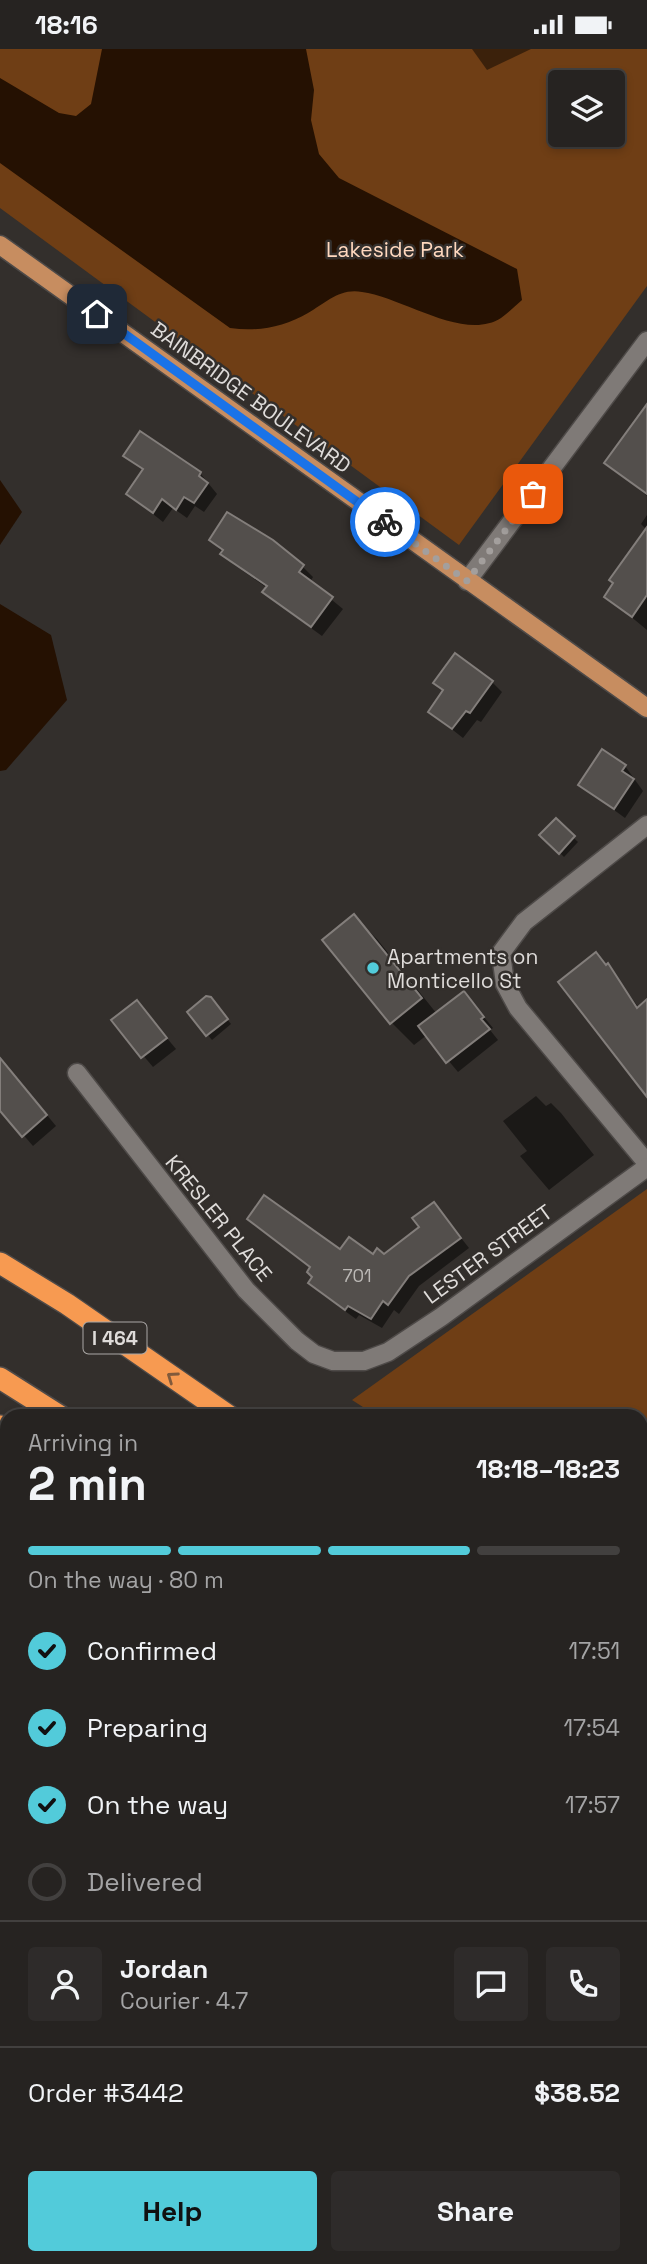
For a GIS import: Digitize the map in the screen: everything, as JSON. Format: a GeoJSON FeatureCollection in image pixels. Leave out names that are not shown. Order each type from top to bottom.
{"type":"FeatureCollection","features":[{"type":"Feature","properties":{"kind":"highway","name":"I 464"},"geometry":{"type":"LineString","coordinates":[[0,1263],[67,1304],[219,1409]]}},
{"type":"Feature","properties":{"kind":"highway"},"geometry":{"type":"LineString","coordinates":[[0,1378],[49,1409]]}},
{"type":"Feature","properties":{"kind":"main road","name":"BAINBRIDGE BOULEVARD"},"geometry":{"type":"LineString","coordinates":[[0,245],[647,708]]}},
{"type":"Feature","properties":{"kind":"street"},"geometry":{"type":"LineString","coordinates":[[467,581],[647,341]]}},
{"type":"Feature","properties":{"kind":"street"},"geometry":{"type":"LineString","coordinates":[[647,825],[524,922],[501,953],[505,984],[518,1008],[647,1165]]}},
{"type":"Feature","properties":{"kind":"street","name":"KRESLER PLACE"},"geometry":{"type":"LineString","coordinates":[[77,1073],[246,1290],[314,1354],[333,1361],[348,1362]]}},
{"type":"Feature","properties":{"kind":"street","name":"LESTER STREET"},"geometry":{"type":"LineString","coordinates":[[348,1362],[364,1361],[388,1352],[441,1317],[647,1165]]}},
{"type":"Feature","properties":{"kind":"green space","name":"Lakeside Park"},"geometry":{"type":"Polygon","coordinates":[[[0,49],[647,49],[647,286],[459,545],[0,208],[0,49]]]}},
{"type":"Feature","properties":{"kind":"green space"},"geometry":{"type":"Polygon","coordinates":[[[647,1189],[647,1409],[366,1409],[352,1400],[647,1189]]]}},
{"type":"Feature","properties":{"kind":"shaded area"},"geometry":{"type":"Polygon","coordinates":[[[102,49],[306,49],[314,90],[311,120],[319,154],[339,178],[517,269],[522,300],[501,318],[486,324],[469,325],[451,322],[378,296],[354,291],[333,297],[299,318],[280,325],[261,329],[230,328],[0,163],[0,78],[59,113],[76,116],[91,104],[102,49]]]}},
{"type":"Feature","properties":{"kind":"shaded area"},"geometry":{"type":"Polygon","coordinates":[[[0,480],[22,512],[0,545],[0,480]]]}},
{"type":"Feature","properties":{"kind":"shaded area"},"geometry":{"type":"Polygon","coordinates":[[[0,604],[51,635],[67,700],[6,770],[0,771],[0,604]]]}},
{"type":"Feature","properties":{"kind":"building"},"geometry":{"type":"Polygon","coordinates":[[[647,404],[647,494],[604,463],[647,404]]]}},
{"type":"Feature","properties":{"kind":"building"},"geometry":{"type":"Polygon","coordinates":[[[140,431],[201,472],[199,476],[208,483],[194,503],[184,497],[176,510],[162,499],[153,513],[126,494],[143,469],[123,456],[140,431]]]}},
{"type":"Feature","properties":{"kind":"building"},"geometry":{"type":"Polygon","coordinates":[[[227,512],[273,540],[304,565],[299,572],[333,597],[311,627],[262,592],[267,586],[220,554],[223,550],[209,540],[227,512]]]}},
{"type":"Feature","properties":{"kind":"building"},"geometry":{"type":"Polygon","coordinates":[[[647,527],[647,595],[632,617],[604,597],[613,583],[609,580],[647,527]]]}},
{"type":"Feature","properties":{"kind":"building"},"geometry":{"type":"Polygon","coordinates":[[[455,653],[493,681],[470,713],[466,711],[452,729],[428,712],[443,690],[433,683],[455,653]]]}},
{"type":"Feature","properties":{"kind":"building"},"geometry":{"type":"Polygon","coordinates":[[[602,749],[626,765],[622,771],[634,779],[614,809],[578,785],[602,749]]]}},
{"type":"Feature","properties":{"kind":"building"},"geometry":{"type":"Polygon","coordinates":[[[556,818],[575,836],[559,854],[539,835],[556,818]]]}},
{"type":"Feature","properties":{"kind":"building","name":"Apartments on Monticello St"},"geometry":{"type":"Polygon","coordinates":[[[354,914],[422,998],[390,1024],[322,940],[354,914]]]}},
{"type":"Feature","properties":{"kind":"building"},"geometry":{"type":"Polygon","coordinates":[[[596,952],[606,965],[608,963],[637,1008],[647,999],[647,1097],[558,982],[596,952]]]}},
{"type":"Feature","properties":{"kind":"building"},"geometry":{"type":"Polygon","coordinates":[[[464,991],[490,1029],[446,1063],[418,1026],[464,991]]]}},
{"type":"Feature","properties":{"kind":"building"},"geometry":{"type":"Polygon","coordinates":[[[206,996],[211,997],[228,1019],[206,1036],[187,1012],[206,996]]]}},
{"type":"Feature","properties":{"kind":"building"},"geometry":{"type":"Polygon","coordinates":[[[137,1000],[167,1038],[141,1058],[111,1020],[137,1000]]]}},
{"type":"Feature","properties":{"kind":"building"},"geometry":{"type":"Polygon","coordinates":[[[0,1058],[47,1115],[22,1137],[0,1111],[0,1058]]]}},
{"type":"Feature","properties":{"kind":"building"},"geometry":{"type":"Polygon","coordinates":[[[264,1195],[340,1249],[349,1237],[373,1254],[377,1248],[384,1254],[419,1227],[412,1218],[434,1202],[461,1238],[409,1276],[388,1305],[383,1301],[371,1319],[348,1306],[345,1310],[308,1283],[312,1277],[307,1272],[310,1267],[247,1219],[264,1195]]]}},
{"type":"Feature","properties":{"kind":"way so far"},"geometry":{"type":"LineString","coordinates":[[385,522],[467,581],[533,494]]}},
{"type":"Feature","properties":{"kind":"place","name":"Apartments on Monticello St"},"geometry":{"type":"Point","coordinates":[373,968]}},
{"type":"Feature","properties":{"kind":"route"},"geometry":{"type":"LineString","coordinates":[[97,314],[385,522]]}}]}
